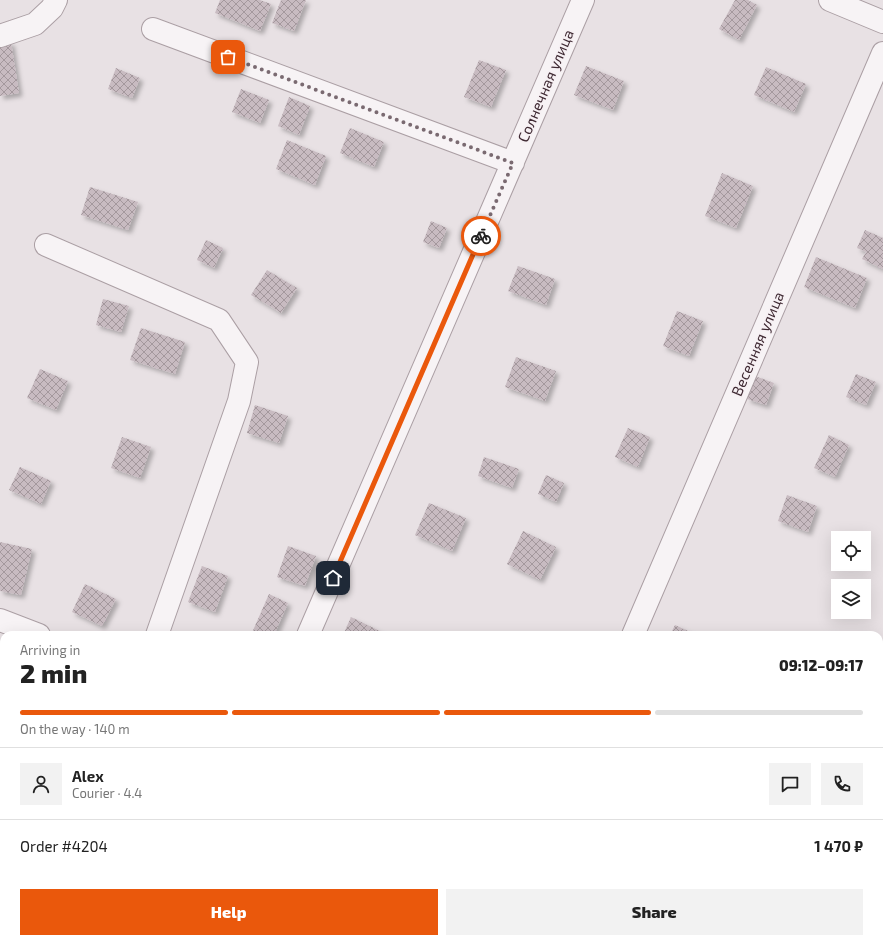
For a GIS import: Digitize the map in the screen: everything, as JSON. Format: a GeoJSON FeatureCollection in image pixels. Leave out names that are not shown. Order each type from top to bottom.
{"type":"FeatureCollection","features":[{"type":"Feature","properties":{"kind":"street","name":"Солнечная улица"},"geometry":{"type":"LineString","coordinates":[[310,631],[583,0]]}},
{"type":"Feature","properties":{"kind":"street"},"geometry":{"type":"LineString","coordinates":[[830,0],[883,22]]}},
{"type":"Feature","properties":{"kind":"street"},"geometry":{"type":"LineString","coordinates":[[0,36],[35,24],[54,4]]}},
{"type":"Feature","properties":{"kind":"street"},"geometry":{"type":"LineString","coordinates":[[153,29],[513,163]]}},
{"type":"Feature","properties":{"kind":"street","name":"Весенняя улица"},"geometry":{"type":"LineString","coordinates":[[635,631],[883,53]]}},
{"type":"Feature","properties":{"kind":"street"},"geometry":{"type":"LineString","coordinates":[[46,246],[219,320],[247,362],[239,401],[158,631]]}},
{"type":"Feature","properties":{"kind":"street"},"geometry":{"type":"LineString","coordinates":[[0,620],[29,631]]}},
{"type":"Feature","properties":{"kind":"building"},"geometry":{"type":"Polygon","coordinates":[[[220,0],[260,0],[271,4],[260,31],[215,13],[220,0]]]}},
{"type":"Feature","properties":{"kind":"building"},"geometry":{"type":"Polygon","coordinates":[[[281,0],[306,0],[294,31],[272,23],[281,0]]]}},
{"type":"Feature","properties":{"kind":"building"},"geometry":{"type":"Polygon","coordinates":[[[735,0],[748,0],[757,5],[739,40],[719,29],[735,0]]]}},
{"type":"Feature","properties":{"kind":"building"},"geometry":{"type":"Polygon","coordinates":[[[11,42],[19,93],[0,96],[0,43],[11,42]]]}},
{"type":"Feature","properties":{"kind":"building"},"geometry":{"type":"Polygon","coordinates":[[[479,60],[506,70],[491,107],[464,97],[479,60]]]}},
{"type":"Feature","properties":{"kind":"building"},"geometry":{"type":"Polygon","coordinates":[[[586,66],[624,81],[613,110],[574,95],[586,66]]]}},
{"type":"Feature","properties":{"kind":"building"},"geometry":{"type":"Polygon","coordinates":[[[766,67],[806,84],[794,112],[754,95],[766,67]]]}},
{"type":"Feature","properties":{"kind":"building"},"geometry":{"type":"Polygon","coordinates":[[[116,68],[140,78],[132,98],[108,89],[116,68]]]}},
{"type":"Feature","properties":{"kind":"building"},"geometry":{"type":"Polygon","coordinates":[[[241,89],[269,100],[260,123],[232,112],[241,89]]]}},
{"type":"Feature","properties":{"kind":"building"},"geometry":{"type":"Polygon","coordinates":[[[289,97],[310,106],[299,135],[278,126],[289,97]]]}},
{"type":"Feature","properties":{"kind":"building"},"geometry":{"type":"Polygon","coordinates":[[[350,128],[384,142],[374,167],[340,153],[350,128]]]}},
{"type":"Feature","properties":{"kind":"building"},"geometry":{"type":"Polygon","coordinates":[[[287,140],[326,156],[315,185],[276,169],[287,140]]]}},
{"type":"Feature","properties":{"kind":"building"},"geometry":{"type":"Polygon","coordinates":[[[722,173],[753,186],[736,228],[705,216],[722,173]]]}},
{"type":"Feature","properties":{"kind":"building"},"geometry":{"type":"Polygon","coordinates":[[[90,187],[138,202],[128,230],[81,215],[90,187]]]}},
{"type":"Feature","properties":{"kind":"building"},"geometry":{"type":"Polygon","coordinates":[[[431,221],[447,228],[439,248],[423,242],[431,221]]]}},
{"type":"Feature","properties":{"kind":"building"},"geometry":{"type":"Polygon","coordinates":[[[865,230],[883,238],[883,269],[862,259],[866,252],[857,248],[865,230]]]}},
{"type":"Feature","properties":{"kind":"building"},"geometry":{"type":"Polygon","coordinates":[[[206,240],[223,248],[214,268],[197,260],[206,240]]]}},
{"type":"Feature","properties":{"kind":"building"},"geometry":{"type":"Polygon","coordinates":[[[816,257],[867,278],[855,308],[804,287],[816,257]]]}},
{"type":"Feature","properties":{"kind":"building"},"geometry":{"type":"Polygon","coordinates":[[[518,266],[555,279],[546,305],[508,291],[518,266]]]}},
{"type":"Feature","properties":{"kind":"building"},"geometry":{"type":"Polygon","coordinates":[[[267,270],[297,288],[281,313],[251,295],[267,270]]]}},
{"type":"Feature","properties":{"kind":"building"},"geometry":{"type":"Polygon","coordinates":[[[103,299],[129,306],[121,332],[96,325],[103,299]]]}},
{"type":"Feature","properties":{"kind":"building"},"geometry":{"type":"Polygon","coordinates":[[[677,311],[703,321],[689,356],[663,346],[677,311]]]}},
{"type":"Feature","properties":{"kind":"building"},"geometry":{"type":"Polygon","coordinates":[[[141,328],[185,342],[175,374],[130,360],[141,328]]]}},
{"type":"Feature","properties":{"kind":"building"},"geometry":{"type":"Polygon","coordinates":[[[516,357],[556,371],[545,401],[505,387],[516,357]]]}},
{"type":"Feature","properties":{"kind":"building"},"geometry":{"type":"Polygon","coordinates":[[[40,369],[68,381],[56,410],[27,398],[40,369]]]}},
{"type":"Feature","properties":{"kind":"building"},"geometry":{"type":"Polygon","coordinates":[[[856,374],[876,382],[866,405],[846,397],[856,374]]]}},
{"type":"Feature","properties":{"kind":"building"},"geometry":{"type":"Polygon","coordinates":[[[755,376],[774,383],[766,405],[747,399],[755,376]]]}},
{"type":"Feature","properties":{"kind":"building"},"geometry":{"type":"Polygon","coordinates":[[[255,405],[288,416],[279,443],[247,433],[255,405]]]}},
{"type":"Feature","properties":{"kind":"building"},"geometry":{"type":"Polygon","coordinates":[[[628,428],[650,437],[638,467],[615,457],[628,428]]]}},
{"type":"Feature","properties":{"kind":"building"},"geometry":{"type":"Polygon","coordinates":[[[829,435],[849,445],[835,477],[814,468],[829,435]]]}},
{"type":"Feature","properties":{"kind":"building"},"geometry":{"type":"Polygon","coordinates":[[[122,437],[151,447],[140,478],[111,468],[122,437]]]}},
{"type":"Feature","properties":{"kind":"building"},"geometry":{"type":"Polygon","coordinates":[[[484,457],[519,469],[512,488],[478,476],[484,457]]]}},
{"type":"Feature","properties":{"kind":"building"},"geometry":{"type":"Polygon","coordinates":[[[20,467],[51,481],[41,504],[9,490],[20,467]]]}},
{"type":"Feature","properties":{"kind":"building"},"geometry":{"type":"Polygon","coordinates":[[[546,475],[564,483],[556,502],[538,494],[546,475]]]}},
{"type":"Feature","properties":{"kind":"building"},"geometry":{"type":"Polygon","coordinates":[[[787,495],[817,506],[808,532],[778,521],[787,495]]]}},
{"type":"Feature","properties":{"kind":"building"},"geometry":{"type":"Polygon","coordinates":[[[429,503],[466,518],[452,551],[415,535],[429,503]]]}},
{"type":"Feature","properties":{"kind":"building"},"geometry":{"type":"Polygon","coordinates":[[[523,531],[556,547],[540,580],[507,564],[523,531]]]}},
{"type":"Feature","properties":{"kind":"building"},"geometry":{"type":"Polygon","coordinates":[[[0,542],[32,549],[21,595],[0,591],[0,542]]]}},
{"type":"Feature","properties":{"kind":"building"},"geometry":{"type":"Polygon","coordinates":[[[288,546],[316,556],[305,586],[277,577],[288,546]]]}},
{"type":"Feature","properties":{"kind":"building"},"geometry":{"type":"Polygon","coordinates":[[[202,566],[228,576],[215,612],[188,602],[202,566]]]}},
{"type":"Feature","properties":{"kind":"building"},"geometry":{"type":"Polygon","coordinates":[[[85,584],[116,599],[102,626],[72,612],[85,584]]]}},
{"type":"Feature","properties":{"kind":"building"},"geometry":{"type":"Polygon","coordinates":[[[269,594],[288,603],[276,631],[253,631],[269,594]]]}},
{"type":"Feature","properties":{"kind":"building"},"geometry":{"type":"Polygon","coordinates":[[[351,617],[380,631],[345,631],[351,617]]]}},
{"type":"Feature","properties":{"kind":"building"},"geometry":{"type":"Polygon","coordinates":[[[675,625],[688,631],[672,631],[675,625]]]}},
{"type":"Feature","properties":{"kind":"way so far"},"geometry":{"type":"LineString","coordinates":[[228,57],[513,163],[481,236]]}},
{"type":"Feature","properties":{"kind":"route"},"geometry":{"type":"LineString","coordinates":[[333,578],[481,236]]}}]}
